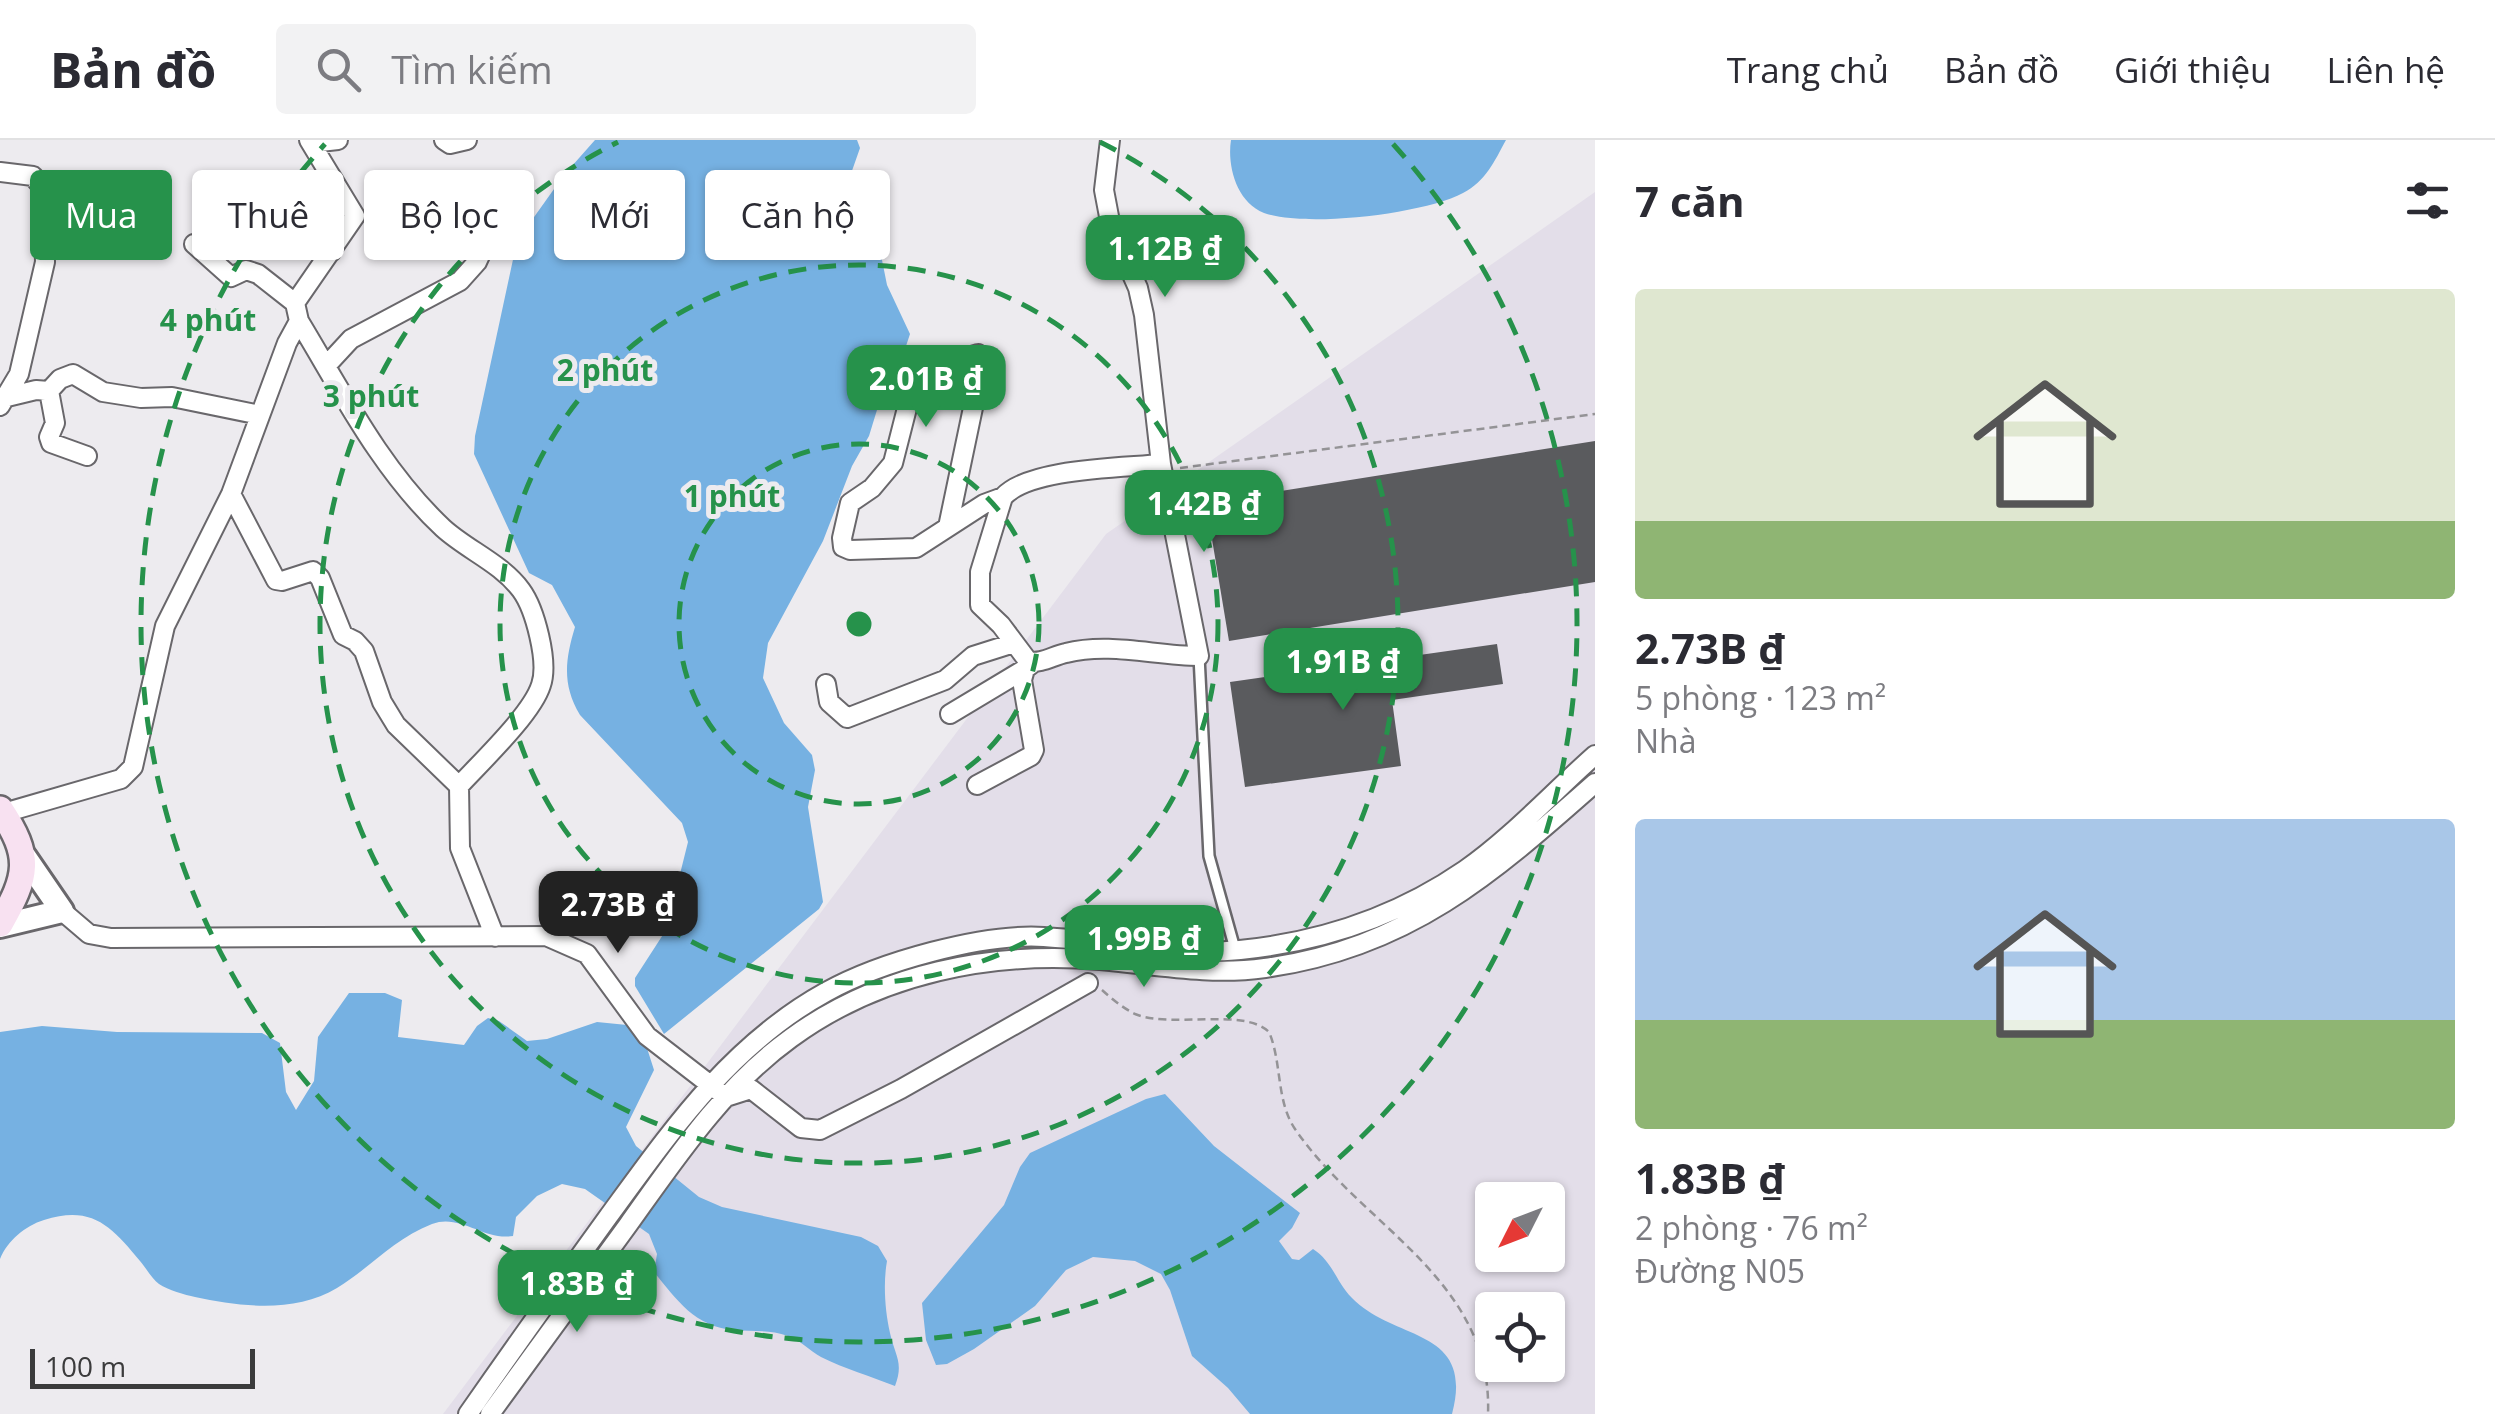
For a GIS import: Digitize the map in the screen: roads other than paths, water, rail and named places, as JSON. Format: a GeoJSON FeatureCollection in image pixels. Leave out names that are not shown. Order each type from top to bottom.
{"type":"FeatureCollection","features":[{"type":"Feature","properties":{"kind":"main road"},"geometry":{"type":"LineString","coordinates":[[0,925],[18,894],[25,857],[1,812]]}},
{"type":"Feature","properties":{"kind":"street"},"geometry":{"type":"LineString","coordinates":[[310,142],[330,144],[338,140]]}},
{"type":"Feature","properties":{"kind":"street"},"geometry":{"type":"LineString","coordinates":[[444,140],[450,144],[467,140]]}},
{"type":"Feature","properties":{"kind":"street"},"geometry":{"type":"LineString","coordinates":[[950,714],[1029,666],[1066,653],[1118,647],[1160,656],[1200,656],[1161,464],[1144,315],[1138,288],[1111,228],[1104,190],[1110,140]]}},
{"type":"Feature","properties":{"kind":"street"},"geometry":{"type":"LineString","coordinates":[[310,142],[327,170]]}},
{"type":"Feature","properties":{"kind":"street"},"geometry":{"type":"LineString","coordinates":[[0,172],[30,176]]}},
{"type":"Feature","properties":{"kind":"street"},"geometry":{"type":"LineString","coordinates":[[344,198],[355,216],[344,232]]}},
{"type":"Feature","properties":{"kind":"street"},"geometry":{"type":"LineString","coordinates":[[3,402],[23,361],[45,260]]}},
{"type":"Feature","properties":{"kind":"street"},"geometry":{"type":"LineString","coordinates":[[210,260],[230,277],[246,270],[258,274],[297,312],[380,455],[444,529],[492,563],[522,591],[542,641],[542,684],[528,708],[459,786],[460,848],[495,937]]}},
{"type":"Feature","properties":{"kind":"street"},"geometry":{"type":"LineString","coordinates":[[1,812],[121,779],[132,767],[165,626],[232,494],[297,312],[326,260]]}},
{"type":"Feature","properties":{"kind":"street"},"geometry":{"type":"LineString","coordinates":[[326,366],[350,338],[460,281],[477,260]]}},
{"type":"Feature","properties":{"kind":"street"},"geometry":{"type":"LineString","coordinates":[[948,527],[983,360],[978,354],[946,364],[930,358],[920,361],[893,463],[872,488],[850,503],[842,538],[844,547],[850,550],[916,548],[984,504],[1038,478],[1161,464]]}},
{"type":"Feature","properties":{"kind":"street"},"geometry":{"type":"LineString","coordinates":[[49,392],[60,379],[74,374],[103,392],[141,398],[172,397],[260,416]]}},
{"type":"Feature","properties":{"kind":"street"},"geometry":{"type":"LineString","coordinates":[[3,402],[36,390],[49,392]]}},
{"type":"Feature","properties":{"kind":"street"},"geometry":{"type":"LineString","coordinates":[[49,392],[56,423],[49,437],[51,443],[87,456]]}},
{"type":"Feature","properties":{"kind":"street"},"geometry":{"type":"LineString","coordinates":[[232,494],[276,580],[313,571],[320,578],[343,636],[360,646],[382,702],[396,724],[459,786]]}},
{"type":"Feature","properties":{"kind":"street"},"geometry":{"type":"LineString","coordinates":[[976,785],[1031,756],[1034,750],[1022,680],[1028,661],[980,605],[980,572],[1003,497]]}},
{"type":"Feature","properties":{"kind":"street"},"geometry":{"type":"LineString","coordinates":[[826,684],[830,702],[847,718],[945,680],[973,656],[1014,642]]}},
{"type":"Feature","properties":{"kind":"street"},"geometry":{"type":"LineString","coordinates":[[468,1414],[653,1155],[709,1084],[752,1042],[830,990],[914,957],[1040,936],[1235,951],[1292,944],[1400,908],[1466,869],[1595,755]]}},
{"type":"Feature","properties":{"kind":"street"},"geometry":{"type":"LineString","coordinates":[[490,1414],[670,1166],[726,1097],[793,1036],[876,990],[918,975],[981,962],[1038,957],[1213,972],[1266,968],[1369,943],[1475,885],[1595,783]]}},
{"type":"Feature","properties":{"kind":"street"},"geometry":{"type":"LineString","coordinates":[[25,857],[62,911],[88,934],[111,938],[546,936],[587,954],[648,1036],[726,1097]]}},
{"type":"Feature","properties":{"kind":"street"},"geometry":{"type":"LineString","coordinates":[[0,925],[62,911]]}},
{"type":"Feature","properties":{"kind":"street"},"geometry":{"type":"LineString","coordinates":[[726,1097],[751,1089],[801,1128],[820,1130],[1088,983]]}},
{"type":"Feature","properties":{"kind":"lane"},"geometry":{"type":"LineString","coordinates":[[1200,656],[1209,856],[1235,951]]}},
{"type":"Feature","properties":{"kind":"water"},"geometry":{"type":"Polygon","coordinates":[[[595,140],[857,140],[860,148],[852,170],[705,170],[705,260],[882,260],[887,285],[910,334],[906,346],[892,361],[869,436],[852,466],[823,541],[768,643],[763,678],[784,723],[812,755],[815,770],[808,807],[823,902],[664,1034],[635,986],[635,978],[666,930],[688,842],[682,823],[580,715],[570,693],[567,672],[575,627],[552,585],[529,573],[474,454],[513,260],[534,260],[534,217],[554,189],[554,260],[685,260],[685,170],[568,170],[595,140]]]}},
{"type":"Feature","properties":{"kind":"water"},"geometry":{"type":"Polygon","coordinates":[[[1231,140],[1506,140],[1478,183],[1445,201],[1394,213],[1307,219],[1264,213],[1246,200],[1232,171],[1231,140]]]}},
{"type":"Feature","properties":{"kind":"water"},"geometry":{"type":"Polygon","coordinates":[[[349,993],[385,993],[402,1000],[398,1037],[464,1045],[488,1018],[499,1021],[527,1041],[547,1039],[597,1022],[627,1025],[646,1045],[654,1070],[626,1127],[636,1146],[699,1197],[722,1207],[861,1237],[878,1246],[887,1261],[886,1306],[899,1365],[895,1386],[821,1357],[788,1336],[720,1328],[698,1318],[654,1272],[657,1254],[649,1234],[585,1189],[562,1184],[537,1196],[516,1217],[513,1236],[492,1235],[452,1222],[432,1224],[406,1237],[337,1288],[286,1304],[231,1303],[167,1288],[154,1279],[110,1229],[88,1217],[61,1216],[37,1223],[12,1240],[0,1259],[0,1032],[42,1026],[117,1032],[262,1033],[280,1043],[286,1092],[296,1110],[314,1081],[318,1037],[349,993]]]}},
{"type":"Feature","properties":{"kind":"water"},"geometry":{"type":"Polygon","coordinates":[[[1165,1094],[1214,1146],[1300,1213],[1279,1241],[1292,1259],[1299,1260],[1313,1249],[1352,1298],[1442,1351],[1452,1365],[1456,1386],[1452,1414],[1250,1414],[1192,1356],[1161,1274],[1135,1261],[1093,1257],[1066,1270],[1035,1306],[974,1349],[947,1364],[936,1365],[926,1340],[922,1303],[1004,1205],[1030,1153],[1146,1099],[1165,1094]]]}}]}
